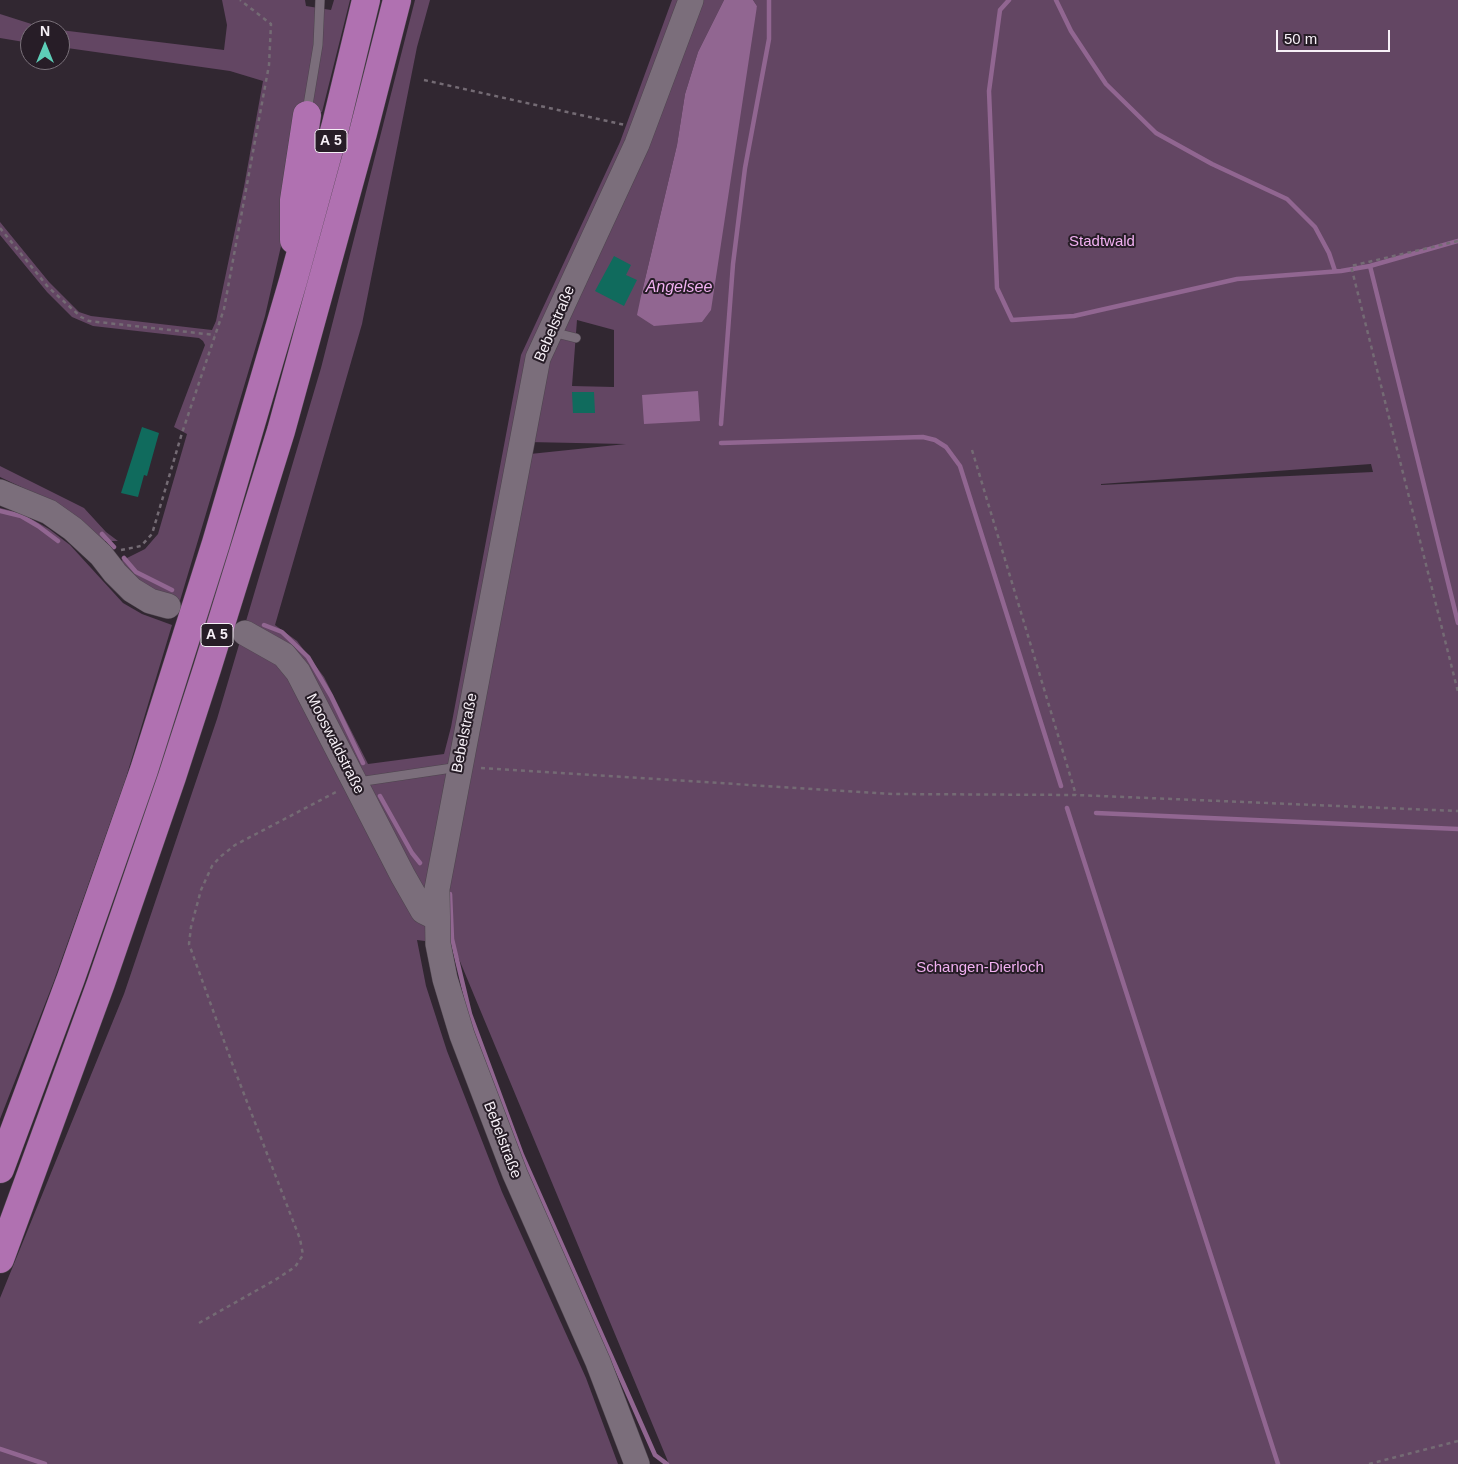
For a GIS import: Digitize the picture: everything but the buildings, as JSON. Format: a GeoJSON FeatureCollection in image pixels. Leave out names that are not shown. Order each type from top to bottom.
{"type":"FeatureCollection","features":[{"type":"Feature","properties":{"kind":"highway","name":"A 5"},"geometry":{"type":"LineString","coordinates":[[0,1169],[71,978],[144,770],[216,542],[293,281],[336,124],[366,0]]}},
{"type":"Feature","properties":{"kind":"highway","name":"A 5"},"geometry":{"type":"LineString","coordinates":[[0,1259],[101,983],[207,669],[281,431],[363,133],[397,0]]}},
{"type":"Feature","properties":{"kind":"highway"},"geometry":{"type":"LineString","coordinates":[[293,281],[294,200],[307,115]]}},
{"type":"Feature","properties":{"kind":"street","name":"Bebelstraße"},"geometry":{"type":"LineString","coordinates":[[637,1464],[598,1362],[514,1174],[462,1035],[445,979],[438,944],[437,889],[538,358],[637,144],[691,0]]}},
{"type":"Feature","properties":{"kind":"street"},"geometry":{"type":"LineString","coordinates":[[0,492],[49,512],[73,529],[102,555],[115,574],[132,590],[150,600],[168,606]]}},
{"type":"Feature","properties":{"kind":"street","name":"Mooswaldstraße"},"geometry":{"type":"LineString","coordinates":[[245,633],[284,655],[298,672],[403,876],[423,911],[437,918]]}},
{"type":"Feature","properties":{"kind":"street"},"geometry":{"type":"LineString","coordinates":[[403,876],[437,889]]}},
{"type":"Feature","properties":{"kind":"lane"},"geometry":{"type":"LineString","coordinates":[[307,115],[318,45],[320,0]]}},
{"type":"Feature","properties":{"kind":"lane"},"geometry":{"type":"LineString","coordinates":[[549,331],[576,338]]}},
{"type":"Feature","properties":{"kind":"lane"},"geometry":{"type":"LineString","coordinates":[[355,782],[459,767]]}},
{"type":"Feature","properties":{"kind":"path"},"geometry":{"type":"LineString","coordinates":[[102,555],[141,546],[152,534],[224,309],[269,64],[271,24],[240,0]]}},
{"type":"Feature","properties":{"kind":"path"},"geometry":{"type":"LineString","coordinates":[[424,80],[623,124]]}},
{"type":"Feature","properties":{"kind":"path"},"geometry":{"type":"LineString","coordinates":[[0,228],[48,287],[80,317],[89,321],[215,334]]}},
{"type":"Feature","properties":{"kind":"path"},"geometry":{"type":"LineString","coordinates":[[1458,241],[1351,266],[1458,692]]}},
{"type":"Feature","properties":{"kind":"path"},"geometry":{"type":"LineString","coordinates":[[972,450],[1076,795]]}},
{"type":"Feature","properties":{"kind":"path"},"geometry":{"type":"LineString","coordinates":[[459,767],[893,794],[1076,795],[1458,811]]}},
{"type":"Feature","properties":{"kind":"path"},"geometry":{"type":"LineString","coordinates":[[200,1322],[282,1275],[295,1266],[303,1255],[300,1240],[232,1063],[189,944],[191,927],[201,890],[212,866],[235,845],[355,782]]}},
{"type":"Feature","properties":{"kind":"path"},"geometry":{"type":"LineString","coordinates":[[1369,1464],[1458,1441]]}},
{"type":"Feature","properties":{"kind":"green space"},"geometry":{"type":"Polygon","coordinates":[[[222,0],[305,0],[306,6],[331,10],[334,0],[350,0],[322,112],[295,111],[281,246],[265,316],[179,604],[121,571],[117,563],[145,549],[158,534],[187,434],[174,427],[205,345],[199,338],[93,326],[72,317],[47,292],[0,235],[0,222],[49,282],[79,312],[91,316],[212,330],[216,321],[244,187],[263,81],[230,71],[70,48],[70,31],[224,50],[227,25],[222,0]]]}},
{"type":"Feature","properties":{"kind":"green space"},"geometry":{"type":"Polygon","coordinates":[[[415,0],[430,0],[417,47],[362,324],[275,625],[297,641],[324,677],[368,764],[444,754],[451,727],[521,355],[620,142],[672,0],[724,0],[698,52],[685,94],[677,145],[641,296],[757,6],[753,0],[1458,0],[1458,1464],[669,1464],[449,935],[449,944],[417,940],[426,986],[447,1051],[502,1192],[586,1378],[618,1464],[0,1464],[0,1298],[124,994],[217,719],[321,368],[415,0]],[[577,320],[572,386],[614,387],[614,330],[577,320]],[[528,442],[530,454],[626,444],[528,442]],[[1371,464],[1101,485],[1373,472],[1371,464]]]}},
{"type":"Feature","properties":{"kind":"green space"},"geometry":{"type":"Polygon","coordinates":[[[0,14],[20,20],[20,41],[0,38],[0,14]]]}},
{"type":"Feature","properties":{"kind":"green space"},"geometry":{"type":"Polygon","coordinates":[[[0,466],[84,508],[106,532],[118,541],[100,541],[57,504],[0,477],[0,466]]]}},
{"type":"Feature","properties":{"kind":"green space"},"geometry":{"type":"Polygon","coordinates":[[[0,508],[21,513],[49,529],[70,545],[123,603],[142,614],[172,625],[125,781],[54,981],[0,1119],[0,508]]]}},
{"type":"Feature","properties":{"kind":"water","name":"Angelsee"},"geometry":{"type":"Polygon","coordinates":[[[724,0],[753,0],[757,6],[711,310],[702,322],[654,326],[637,315],[641,296],[677,145],[685,94],[698,52],[724,0]]]}},
{"type":"Feature","properties":{"kind":"water"},"geometry":{"type":"Polygon","coordinates":[[[698,391],[700,421],[644,424],[642,395],[698,391]]]}},
{"type":"Feature","properties":{"kind":"waterway"},"geometry":{"type":"LineString","coordinates":[[721,424],[733,264],[745,168],[769,39],[769,0]]}},
{"type":"Feature","properties":{"kind":"waterway"},"geometry":{"type":"LineString","coordinates":[[1009,0],[1000,10],[989,91],[997,288],[1012,320],[1074,316],[1237,279],[1341,271],[1370,266]]}},
{"type":"Feature","properties":{"kind":"waterway"},"geometry":{"type":"LineString","coordinates":[[1056,0],[1071,31],[1106,84],[1156,133],[1212,164],[1287,199],[1315,227],[1329,253],[1335,271]]}},
{"type":"Feature","properties":{"kind":"waterway"},"geometry":{"type":"LineString","coordinates":[[1458,241],[1370,266],[1458,623]]}},
{"type":"Feature","properties":{"kind":"waterway"},"geometry":{"type":"LineString","coordinates":[[721,443],[923,437],[935,440],[946,447],[960,466],[1061,786]]}},
{"type":"Feature","properties":{"kind":"waterway"},"geometry":{"type":"LineString","coordinates":[[0,511],[21,516],[58,541]]}},
{"type":"Feature","properties":{"kind":"waterway"},"geometry":{"type":"LineString","coordinates":[[102,534],[114,547]]}},
{"type":"Feature","properties":{"kind":"waterway"},"geometry":{"type":"LineString","coordinates":[[124,558],[136,572],[172,590]]}},
{"type":"Feature","properties":{"kind":"waterway"},"geometry":{"type":"LineString","coordinates":[[264,625],[282,632],[308,657],[331,696],[363,763]]}},
{"type":"Feature","properties":{"kind":"waterway"},"geometry":{"type":"LineString","coordinates":[[380,796],[412,853],[420,863]]}},
{"type":"Feature","properties":{"kind":"waterway"},"geometry":{"type":"LineString","coordinates":[[1067,808],[1278,1464]]}},
{"type":"Feature","properties":{"kind":"waterway"},"geometry":{"type":"LineString","coordinates":[[1096,813],[1458,829]]}},
{"type":"Feature","properties":{"kind":"waterway"},"geometry":{"type":"LineString","coordinates":[[450,894],[452,939],[470,1014],[522,1155],[655,1455],[667,1464]]}},
{"type":"Feature","properties":{"kind":"waterway"},"geometry":{"type":"LineString","coordinates":[[0,1449],[45,1464]]}},
{"type":"Feature","properties":{"kind":"park label","name":"Stadtwald"},"geometry":{"type":"Point","coordinates":[1102,242]}},
{"type":"Feature","properties":{"kind":"park label","name":"Schangen-Dierloch"},"geometry":{"type":"Point","coordinates":[980,968]}}]}
